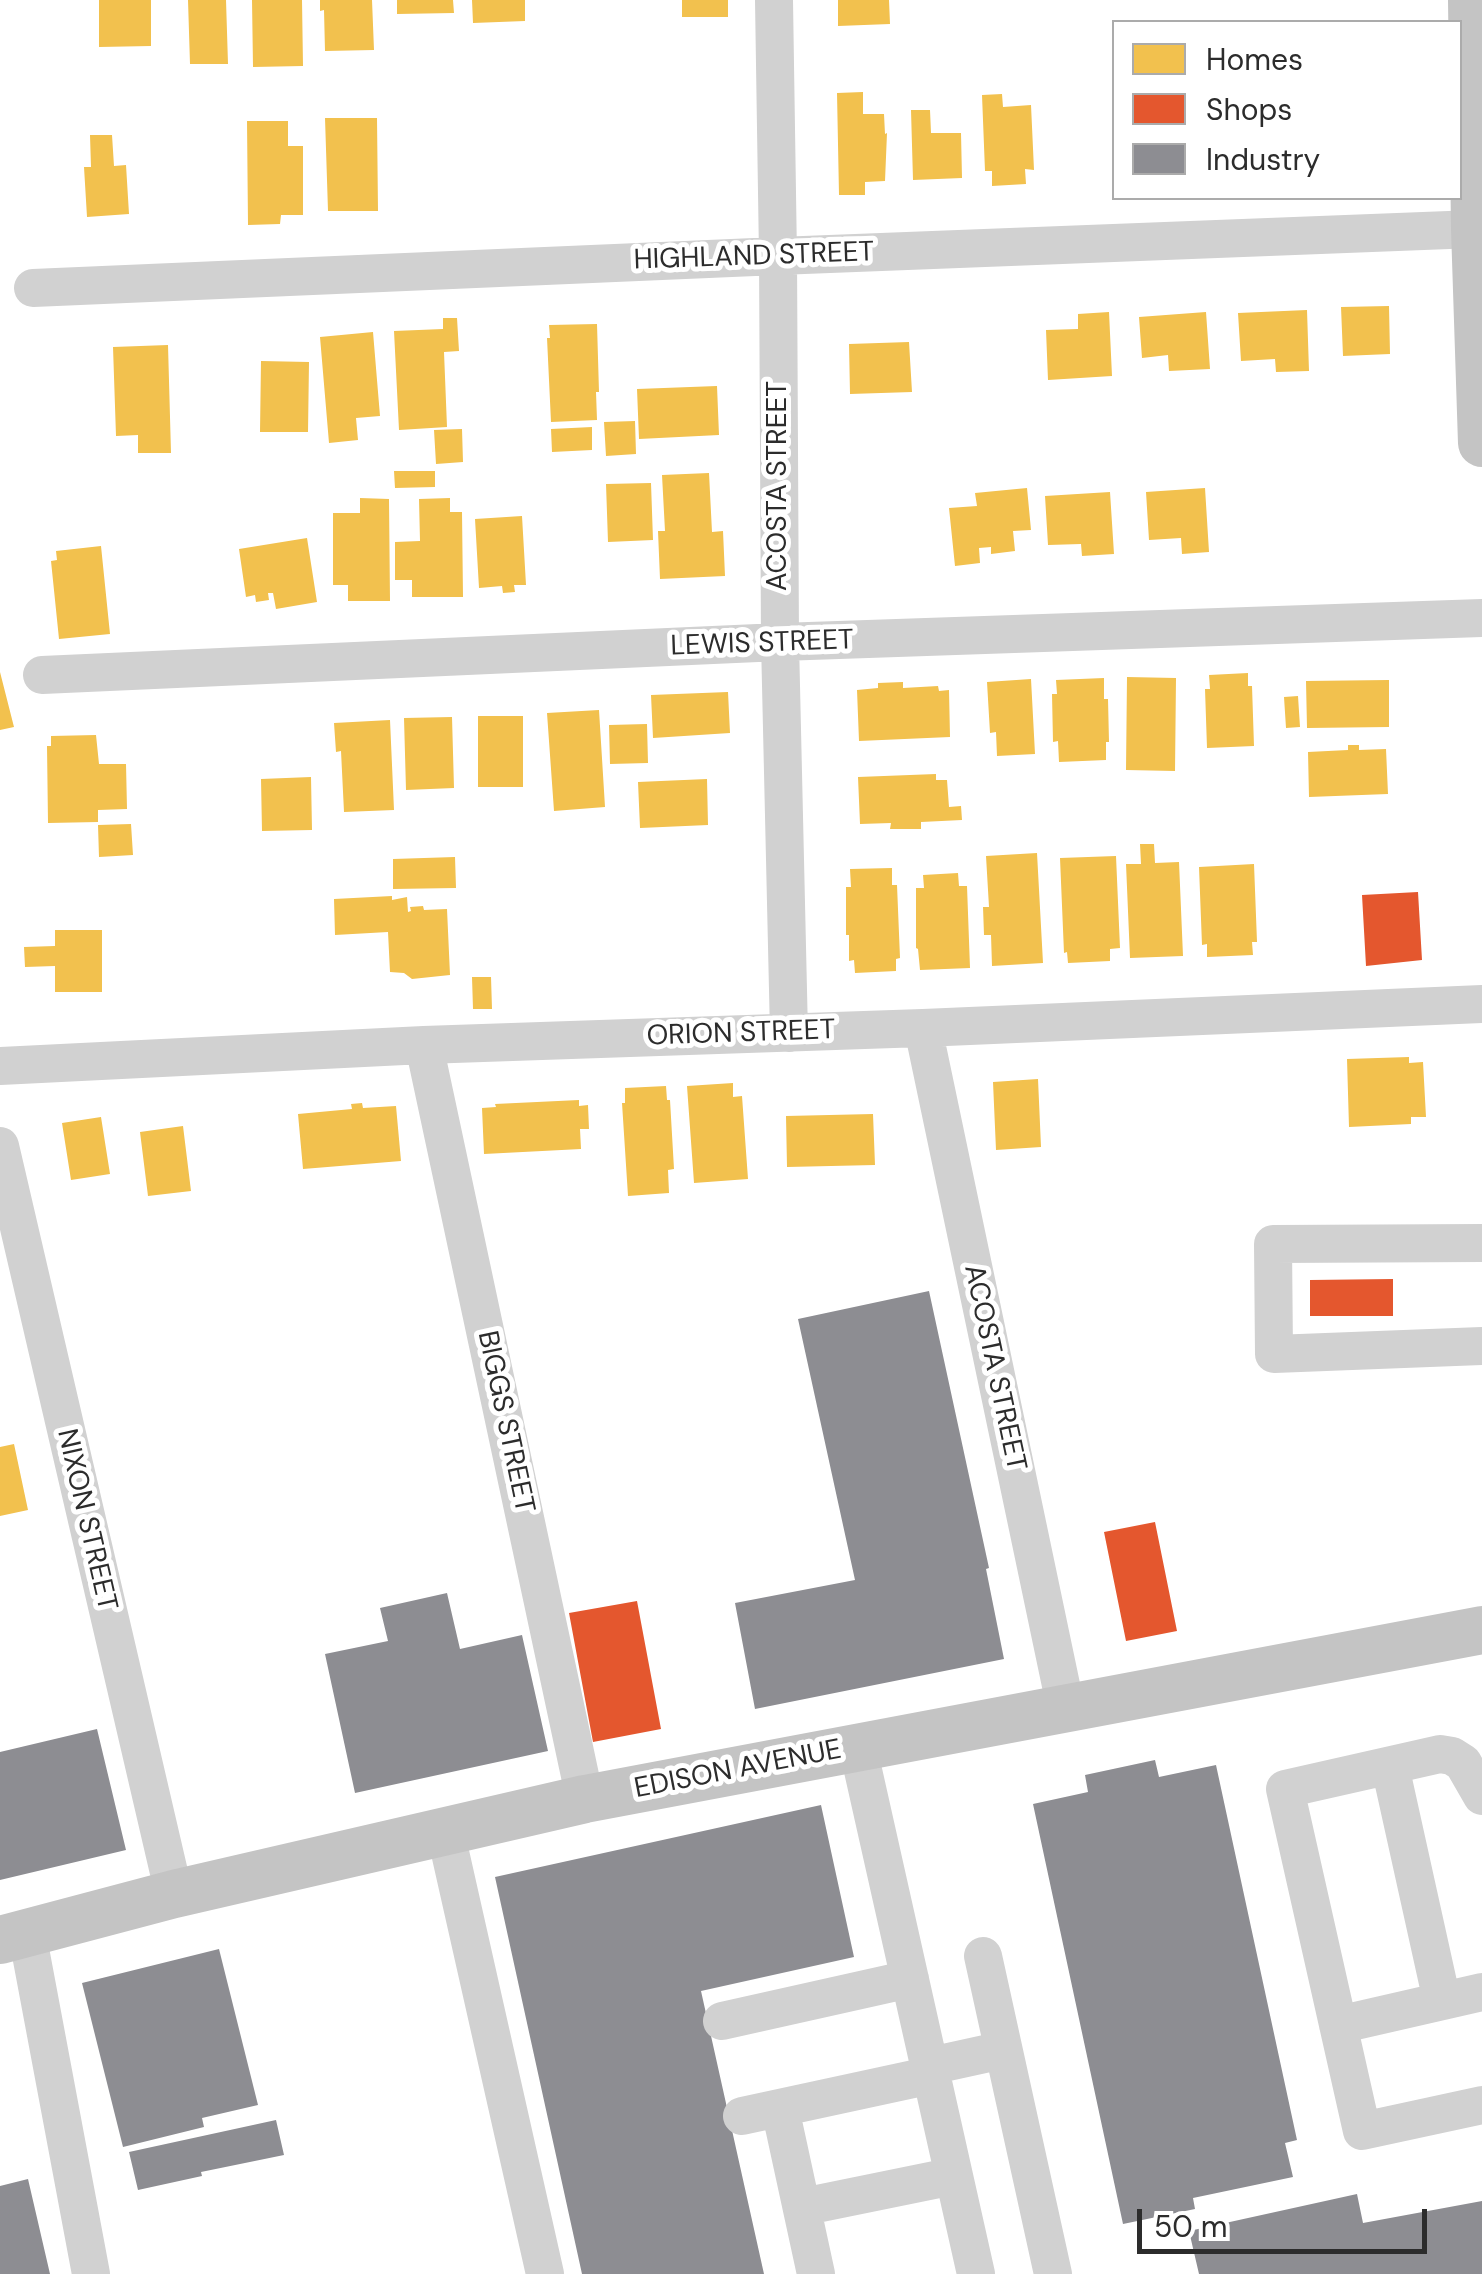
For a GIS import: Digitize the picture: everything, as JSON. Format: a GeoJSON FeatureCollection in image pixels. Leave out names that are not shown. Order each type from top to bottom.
{"type":"FeatureCollection","features":[{"type":"Feature","properties":{"kind":"main road"},"geometry":{"type":"LineString","coordinates":[[1472,0],[1482,443]]}},
{"type":"Feature","properties":{"kind":"main road","name":"EDISON AVENUE"},"geometry":{"type":"LineString","coordinates":[[13,1936],[174,1894],[584,1799],[1482,1630]]}},
{"type":"Feature","properties":{"kind":"street","name":"ACOSTA STREET"},"geometry":{"type":"LineString","coordinates":[[774,0],[780,642],[789,1032]]}},
{"type":"Feature","properties":{"kind":"street","name":"HIGHLAND STREET"},"geometry":{"type":"LineString","coordinates":[[33,288],[1475,229]]}},
{"type":"Feature","properties":{"kind":"street","name":"LEWIS STREET"},"geometry":{"type":"LineString","coordinates":[[42,675],[780,642],[1482,618]]}},
{"type":"Feature","properties":{"kind":"street","name":"ORION STREET"},"geometry":{"type":"LineString","coordinates":[[0,1066],[424,1044],[1482,1004]]}},
{"type":"Feature","properties":{"kind":"street","name":"ACOSTA STREET"},"geometry":{"type":"LineString","coordinates":[[923,1028],[1066,1708]]}},
{"type":"Feature","properties":{"kind":"street","name":"BIGGS STREET"},"geometry":{"type":"LineString","coordinates":[[424,1044],[584,1799]]}},
{"type":"Feature","properties":{"kind":"street","name":"NIXON STREET"},"geometry":{"type":"LineString","coordinates":[[0,1146],[174,1894]]}},
{"type":"Feature","properties":{"kind":"street"},"geometry":{"type":"LineString","coordinates":[[1482,1242],[1273,1244],[1274,1354],[1482,1346]]}},
{"type":"Feature","properties":{"kind":"street"},"geometry":{"type":"LineString","coordinates":[[858,1748],[976,2274]]}},
{"type":"Feature","properties":{"kind":"street"},"geometry":{"type":"LineString","coordinates":[[1482,1796],[1467,1768],[1452,1756],[1440,1754],[1285,1788],[1362,2132],[1482,2106]]}},
{"type":"Feature","properties":{"kind":"street"},"geometry":{"type":"LineString","coordinates":[[1390,1766],[1442,2001]]}},
{"type":"Feature","properties":{"kind":"street"},"geometry":{"type":"LineString","coordinates":[[446,1830],[545,2274]]}},
{"type":"Feature","properties":{"kind":"street"},"geometry":{"type":"LineString","coordinates":[[13,1936],[91,2274]]}},
{"type":"Feature","properties":{"kind":"street"},"geometry":{"type":"LineString","coordinates":[[983,1956],[1053,2274]]}},
{"type":"Feature","properties":{"kind":"street"},"geometry":{"type":"LineString","coordinates":[[722,2021],[910,1979]]}},
{"type":"Feature","properties":{"kind":"street"},"geometry":{"type":"LineString","coordinates":[[1338,2025],[1482,1992]]}},
{"type":"Feature","properties":{"kind":"street"},"geometry":{"type":"LineString","coordinates":[[742,2116],[1004,2050]]}},
{"type":"Feature","properties":{"kind":"street"},"geometry":{"type":"LineString","coordinates":[[780,2108],[816,2274]]}},
{"type":"Feature","properties":{"kind":"street"},"geometry":{"type":"LineString","coordinates":[[802,2207],[954,2176]]}},
{"type":"Feature","properties":{"kind":"building: Homes"},"geometry":{"type":"Polygon","coordinates":[[[99,0],[151,0],[151,46],[99,47],[99,0]]]}},
{"type":"Feature","properties":{"kind":"building: Homes"},"geometry":{"type":"Polygon","coordinates":[[[188,0],[226,0],[228,64],[190,64],[188,0]]]}},
{"type":"Feature","properties":{"kind":"building: Homes"},"geometry":{"type":"Polygon","coordinates":[[[252,0],[302,0],[303,66],[253,67],[252,0]]]}},
{"type":"Feature","properties":{"kind":"building: Homes"},"geometry":{"type":"Polygon","coordinates":[[[320,0],[372,0],[374,50],[325,51],[324,10],[320,11],[320,0]]]}},
{"type":"Feature","properties":{"kind":"building: Homes"},"geometry":{"type":"Polygon","coordinates":[[[397,0],[453,0],[454,13],[397,14],[397,0]]]}},
{"type":"Feature","properties":{"kind":"building: Homes"},"geometry":{"type":"Polygon","coordinates":[[[472,0],[525,0],[525,21],[473,23],[472,0]]]}},
{"type":"Feature","properties":{"kind":"building: Homes"},"geometry":{"type":"Polygon","coordinates":[[[682,0],[728,0],[728,17],[682,17],[682,0]]]}},
{"type":"Feature","properties":{"kind":"building: Homes"},"geometry":{"type":"Polygon","coordinates":[[[838,0],[889,0],[890,24],[838,26],[838,0]]]}},
{"type":"Feature","properties":{"kind":"building: Homes"},"geometry":{"type":"Polygon","coordinates":[[[863,92],[863,114],[884,114],[885,181],[865,182],[865,195],[839,195],[837,93],[863,92]]]}},
{"type":"Feature","properties":{"kind":"building: Homes"},"geometry":{"type":"Polygon","coordinates":[[[1002,94],[1003,107],[1031,105],[1034,170],[1025,169],[1026,184],[992,186],[992,171],[985,171],[982,95],[1002,94]]]}},
{"type":"Feature","properties":{"kind":"building: Homes"},"geometry":{"type":"Polygon","coordinates":[[[911,110],[930,110],[931,133],[961,133],[962,178],[913,180],[911,110]]]}},
{"type":"Feature","properties":{"kind":"building: Homes"},"geometry":{"type":"Polygon","coordinates":[[[325,118],[377,118],[378,211],[328,211],[325,118]]]}},
{"type":"Feature","properties":{"kind":"building: Homes"},"geometry":{"type":"Polygon","coordinates":[[[247,121],[288,121],[288,146],[303,146],[303,215],[281,215],[280,224],[248,225],[247,121]]]}},
{"type":"Feature","properties":{"kind":"building: Homes"},"geometry":{"type":"Polygon","coordinates":[[[90,135],[112,135],[114,166],[126,165],[129,214],[87,217],[84,167],[91,167],[90,135]]]}},
{"type":"Feature","properties":{"kind":"building: Homes"},"geometry":{"type":"Polygon","coordinates":[[[1389,306],[1390,354],[1343,356],[1341,307],[1389,306]]]}},
{"type":"Feature","properties":{"kind":"building: Homes"},"geometry":{"type":"Polygon","coordinates":[[[1307,310],[1309,371],[1276,372],[1275,359],[1241,361],[1238,313],[1307,310]]]}},
{"type":"Feature","properties":{"kind":"building: Homes"},"geometry":{"type":"Polygon","coordinates":[[[1109,312],[1112,376],[1048,380],[1046,330],[1078,329],[1078,314],[1109,312]]]}},
{"type":"Feature","properties":{"kind":"building: Homes"},"geometry":{"type":"Polygon","coordinates":[[[1206,312],[1210,369],[1169,371],[1168,355],[1142,358],[1139,317],[1206,312]]]}},
{"type":"Feature","properties":{"kind":"building: Homes"},"geometry":{"type":"Polygon","coordinates":[[[443,318],[457,318],[459,351],[444,352],[447,427],[399,430],[394,331],[443,329],[443,318]]]}},
{"type":"Feature","properties":{"kind":"building: Homes"},"geometry":{"type":"Polygon","coordinates":[[[597,324],[597,420],[551,422],[549,325],[597,324]]]}},
{"type":"Feature","properties":{"kind":"building: Homes"},"geometry":{"type":"Polygon","coordinates":[[[373,332],[380,416],[356,418],[358,440],[329,443],[320,337],[373,332]]]}},
{"type":"Feature","properties":{"kind":"building: Homes"},"geometry":{"type":"Polygon","coordinates":[[[909,342],[912,392],[850,394],[849,344],[909,342]]]}},
{"type":"Feature","properties":{"kind":"building: Homes"},"geometry":{"type":"Polygon","coordinates":[[[168,345],[171,453],[138,453],[138,435],[116,436],[113,347],[168,345]]]}},
{"type":"Feature","properties":{"kind":"building: Homes"},"geometry":{"type":"Polygon","coordinates":[[[261,361],[309,362],[308,432],[260,432],[261,361]]]}},
{"type":"Feature","properties":{"kind":"building: Homes"},"geometry":{"type":"Polygon","coordinates":[[[717,386],[719,435],[639,439],[637,389],[717,386]]]}},
{"type":"Feature","properties":{"kind":"building: Homes"},"geometry":{"type":"Polygon","coordinates":[[[635,421],[636,454],[606,456],[604,422],[635,421]]]}},
{"type":"Feature","properties":{"kind":"building: Homes"},"geometry":{"type":"Polygon","coordinates":[[[592,427],[592,450],[552,452],[551,429],[592,427]]]}},
{"type":"Feature","properties":{"kind":"building: Homes"},"geometry":{"type":"Polygon","coordinates":[[[462,429],[463,462],[436,464],[434,430],[462,429]]]}},
{"type":"Feature","properties":{"kind":"building: Homes"},"geometry":{"type":"Polygon","coordinates":[[[394,471],[435,471],[435,487],[395,488],[394,471]]]}},
{"type":"Feature","properties":{"kind":"building: Homes"},"geometry":{"type":"Polygon","coordinates":[[[709,473],[712,532],[723,531],[725,576],[660,579],[658,531],[665,531],[662,475],[709,473]]]}},
{"type":"Feature","properties":{"kind":"building: Homes"},"geometry":{"type":"Polygon","coordinates":[[[651,483],[653,540],[608,542],[606,484],[651,483]]]}},
{"type":"Feature","properties":{"kind":"building: Homes"},"geometry":{"type":"Polygon","coordinates":[[[1027,488],[1031,530],[1013,531],[1015,551],[991,554],[991,547],[979,548],[980,563],[955,566],[949,508],[977,506],[975,493],[1027,488]]]}},
{"type":"Feature","properties":{"kind":"building: Homes"},"geometry":{"type":"Polygon","coordinates":[[[1205,488],[1209,552],[1182,554],[1181,538],[1149,540],[1146,492],[1205,488]]]}},
{"type":"Feature","properties":{"kind":"building: Homes"},"geometry":{"type":"Polygon","coordinates":[[[1110,492],[1114,554],[1082,556],[1081,544],[1048,545],[1045,496],[1110,492]]]}},
{"type":"Feature","properties":{"kind":"building: Homes"},"geometry":{"type":"Polygon","coordinates":[[[360,498],[389,499],[390,601],[348,601],[348,585],[333,585],[333,513],[360,513],[360,498]]]}},
{"type":"Feature","properties":{"kind":"building: Homes"},"geometry":{"type":"Polygon","coordinates":[[[450,498],[450,512],[462,512],[463,597],[412,597],[412,580],[395,580],[395,542],[420,541],[419,499],[450,498]]]}},
{"type":"Feature","properties":{"kind":"building: Homes"},"geometry":{"type":"Polygon","coordinates":[[[522,516],[526,585],[514,585],[515,592],[503,593],[502,586],[479,588],[475,519],[522,516]]]}},
{"type":"Feature","properties":{"kind":"building: Homes"},"geometry":{"type":"Polygon","coordinates":[[[307,538],[317,602],[276,609],[273,593],[268,593],[269,600],[256,602],[255,595],[246,597],[239,549],[307,538]]]}},
{"type":"Feature","properties":{"kind":"building: Homes"},"geometry":{"type":"Polygon","coordinates":[[[101,546],[110,634],[59,639],[51,561],[57,560],[56,551],[101,546]]]}},
{"type":"Feature","properties":{"kind":"building: Homes"},"geometry":{"type":"Polygon","coordinates":[[[0,672],[14,727],[0,730],[0,672]]]}},
{"type":"Feature","properties":{"kind":"building: Homes"},"geometry":{"type":"Polygon","coordinates":[[[1248,673],[1254,746],[1207,748],[1205,689],[1210,689],[1209,675],[1248,673]]]}},
{"type":"Feature","properties":{"kind":"building: Homes"},"geometry":{"type":"Polygon","coordinates":[[[1127,677],[1176,678],[1175,771],[1126,770],[1127,677]]]}},
{"type":"Feature","properties":{"kind":"building: Homes"},"geometry":{"type":"Polygon","coordinates":[[[1104,678],[1104,699],[1108,699],[1106,760],[1059,762],[1058,741],[1053,742],[1052,694],[1057,694],[1056,680],[1104,678]]]}},
{"type":"Feature","properties":{"kind":"building: Homes"},"geometry":{"type":"Polygon","coordinates":[[[1031,679],[1035,754],[997,756],[996,732],[990,733],[987,682],[1031,679]]]}},
{"type":"Feature","properties":{"kind":"building: Homes"},"geometry":{"type":"Polygon","coordinates":[[[1389,680],[1389,727],[1307,728],[1306,681],[1389,680]]]}},
{"type":"Feature","properties":{"kind":"building: Homes"},"geometry":{"type":"Polygon","coordinates":[[[903,682],[903,688],[938,686],[939,691],[949,690],[950,737],[859,741],[857,690],[878,688],[878,683],[903,682]]]}},
{"type":"Feature","properties":{"kind":"building: Homes"},"geometry":{"type":"Polygon","coordinates":[[[728,692],[730,733],[653,738],[651,695],[728,692]]]}},
{"type":"Feature","properties":{"kind":"building: Homes"},"geometry":{"type":"Polygon","coordinates":[[[1298,696],[1300,727],[1286,728],[1284,697],[1298,696]]]}},
{"type":"Feature","properties":{"kind":"building: Homes"},"geometry":{"type":"Polygon","coordinates":[[[599,710],[605,807],[554,811],[547,713],[599,710]]]}},
{"type":"Feature","properties":{"kind":"building: Homes"},"geometry":{"type":"Polygon","coordinates":[[[478,716],[523,716],[523,787],[478,787],[478,716]]]}},
{"type":"Feature","properties":{"kind":"building: Homes"},"geometry":{"type":"Polygon","coordinates":[[[452,717],[454,788],[406,790],[404,718],[452,717]]]}},
{"type":"Feature","properties":{"kind":"building: Homes"},"geometry":{"type":"Polygon","coordinates":[[[390,720],[394,810],[344,812],[341,751],[336,752],[334,723],[390,720]]]}},
{"type":"Feature","properties":{"kind":"building: Homes"},"geometry":{"type":"Polygon","coordinates":[[[647,724],[648,763],[610,764],[609,725],[647,724]]]}},
{"type":"Feature","properties":{"kind":"building: Homes"},"geometry":{"type":"Polygon","coordinates":[[[96,735],[99,764],[126,764],[127,809],[98,810],[98,822],[48,823],[47,746],[51,746],[51,736],[96,735]]]}},
{"type":"Feature","properties":{"kind":"building: Homes"},"geometry":{"type":"Polygon","coordinates":[[[1348,745],[1359,745],[1359,750],[1386,749],[1388,794],[1309,797],[1308,752],[1348,750],[1348,745]]]}},
{"type":"Feature","properties":{"kind":"building: Homes"},"geometry":{"type":"Polygon","coordinates":[[[936,774],[936,780],[947,780],[949,807],[961,806],[962,820],[921,822],[921,829],[890,829],[891,823],[860,824],[858,777],[936,774]]]}},
{"type":"Feature","properties":{"kind":"building: Homes"},"geometry":{"type":"Polygon","coordinates":[[[311,777],[312,830],[262,831],[261,779],[311,777]]]}},
{"type":"Feature","properties":{"kind":"building: Homes"},"geometry":{"type":"Polygon","coordinates":[[[707,779],[708,825],[640,828],[638,782],[707,779]]]}},
{"type":"Feature","properties":{"kind":"building: Homes"},"geometry":{"type":"Polygon","coordinates":[[[131,824],[133,855],[99,857],[98,825],[131,824]]]}},
{"type":"Feature","properties":{"kind":"building: Homes"},"geometry":{"type":"Polygon","coordinates":[[[1140,844],[1154,844],[1155,863],[1179,862],[1183,956],[1130,958],[1126,864],[1141,864],[1140,844]]]}},
{"type":"Feature","properties":{"kind":"building: Homes"},"geometry":{"type":"Polygon","coordinates":[[[1037,853],[1043,963],[992,966],[991,935],[984,935],[983,907],[989,907],[986,856],[1037,853]]]}},
{"type":"Feature","properties":{"kind":"building: Homes"},"geometry":{"type":"Polygon","coordinates":[[[1116,856],[1120,948],[1110,949],[1110,961],[1068,963],[1067,952],[1064,953],[1060,858],[1116,856]]]}},
{"type":"Feature","properties":{"kind":"building: Homes"},"geometry":{"type":"Polygon","coordinates":[[[455,857],[456,888],[393,889],[393,859],[455,857]]]}},
{"type":"Feature","properties":{"kind":"building: Homes"},"geometry":{"type":"Polygon","coordinates":[[[1254,864],[1257,942],[1252,942],[1253,955],[1207,957],[1207,944],[1202,945],[1199,867],[1254,864]]]}},
{"type":"Feature","properties":{"kind":"building: Homes"},"geometry":{"type":"Polygon","coordinates":[[[892,868],[892,885],[897,885],[900,958],[896,959],[896,971],[855,973],[854,960],[849,961],[846,935],[850,869],[892,868]]]}},
{"type":"Feature","properties":{"kind":"building: Homes"},"geometry":{"type":"Polygon","coordinates":[[[958,873],[959,886],[967,886],[970,968],[920,970],[916,888],[924,888],[923,875],[958,873]]]}},
{"type":"Feature","properties":{"kind":"building: Homes"},"geometry":{"type":"Polygon","coordinates":[[[392,896],[392,900],[407,897],[408,912],[410,907],[423,906],[424,910],[447,909],[450,975],[412,979],[404,973],[390,972],[388,932],[335,935],[334,899],[392,896]]]}},
{"type":"Feature","properties":{"kind":"building: Homes"},"geometry":{"type":"Polygon","coordinates":[[[55,930],[102,930],[102,992],[55,992],[55,966],[25,967],[24,947],[55,946],[55,930]]]}},
{"type":"Feature","properties":{"kind":"building: Homes"},"geometry":{"type":"Polygon","coordinates":[[[472,977],[491,977],[492,1009],[473,1009],[472,977]]]}},
{"type":"Feature","properties":{"kind":"building: Homes"},"geometry":{"type":"Polygon","coordinates":[[[1409,1057],[1409,1063],[1423,1062],[1426,1117],[1411,1117],[1411,1124],[1349,1127],[1347,1059],[1409,1057]]]}},
{"type":"Feature","properties":{"kind":"building: Homes"},"geometry":{"type":"Polygon","coordinates":[[[1038,1079],[1041,1147],[996,1150],[993,1082],[1038,1079]]]}},
{"type":"Feature","properties":{"kind":"building: Homes"},"geometry":{"type":"Polygon","coordinates":[[[733,1083],[733,1097],[742,1096],[748,1179],[694,1183],[687,1086],[733,1083]]]}},
{"type":"Feature","properties":{"kind":"building: Homes"},"geometry":{"type":"Polygon","coordinates":[[[666,1086],[674,1169],[668,1170],[669,1193],[628,1196],[622,1103],[625,1088],[666,1086]]]}},
{"type":"Feature","properties":{"kind":"building: Homes"},"geometry":{"type":"Polygon","coordinates":[[[579,1100],[579,1106],[588,1105],[589,1129],[580,1129],[581,1149],[484,1154],[482,1108],[579,1100]]]}},
{"type":"Feature","properties":{"kind":"building: Homes"},"geometry":{"type":"Polygon","coordinates":[[[362,1103],[363,1108],[396,1106],[401,1161],[303,1169],[298,1114],[352,1109],[351,1104],[362,1103]]]}},
{"type":"Feature","properties":{"kind":"building: Homes"},"geometry":{"type":"Polygon","coordinates":[[[873,1114],[875,1165],[787,1167],[786,1116],[873,1114]]]}},
{"type":"Feature","properties":{"kind":"building: Homes"},"geometry":{"type":"Polygon","coordinates":[[[101,1117],[110,1174],[71,1180],[62,1123],[101,1117]]]}},
{"type":"Feature","properties":{"kind":"building: Homes"},"geometry":{"type":"Polygon","coordinates":[[[183,1126],[191,1191],[148,1196],[140,1132],[183,1126]]]}},
{"type":"Feature","properties":{"kind":"building: Homes"},"geometry":{"type":"Polygon","coordinates":[[[14,1444],[28,1510],[0,1516],[0,1447],[14,1444]]]}},
{"type":"Feature","properties":{"kind":"building: Shops"},"geometry":{"type":"Polygon","coordinates":[[[1418,892],[1422,960],[1366,966],[1362,895],[1418,892]]]}},
{"type":"Feature","properties":{"kind":"building: Shops"},"geometry":{"type":"Polygon","coordinates":[[[1393,1279],[1393,1316],[1310,1316],[1310,1280],[1393,1279]]]}},
{"type":"Feature","properties":{"kind":"building: Shops"},"geometry":{"type":"Polygon","coordinates":[[[1155,1522],[1177,1631],[1126,1641],[1104,1532],[1155,1522]]]}},
{"type":"Feature","properties":{"kind":"building: Shops"},"geometry":{"type":"Polygon","coordinates":[[[637,1601],[661,1729],[593,1742],[569,1613],[637,1601]]]}},
{"type":"Feature","properties":{"kind":"building: Industry"},"geometry":{"type":"Polygon","coordinates":[[[929,1291],[989,1568],[986,1569],[1004,1659],[755,1709],[735,1603],[855,1580],[798,1319],[929,1291]]]}},
{"type":"Feature","properties":{"kind":"building: Industry"},"geometry":{"type":"Polygon","coordinates":[[[447,1593],[460,1649],[522,1635],[548,1751],[355,1793],[325,1654],[388,1641],[380,1608],[447,1593]]]}},
{"type":"Feature","properties":{"kind":"building: Industry"},"geometry":{"type":"Polygon","coordinates":[[[97,1729],[126,1850],[0,1880],[0,1752],[97,1729]]]}},
{"type":"Feature","properties":{"kind":"building: Industry"},"geometry":{"type":"Polygon","coordinates":[[[1155,1760],[1159,1777],[1216,1765],[1297,2140],[1285,2143],[1293,2177],[1193,2198],[1195,2209],[1123,2224],[1033,1804],[1088,1792],[1085,1775],[1155,1760]]]}},
{"type":"Feature","properties":{"kind":"building: Industry"},"geometry":{"type":"Polygon","coordinates":[[[821,1805],[854,1957],[701,1991],[764,2274],[582,2274],[495,1877],[821,1805]]]}},
{"type":"Feature","properties":{"kind":"building: Industry"},"geometry":{"type":"Polygon","coordinates":[[[219,1949],[258,2105],[202,2118],[204,2127],[123,2147],[82,1983],[219,1949]]]}},
{"type":"Feature","properties":{"kind":"building: Industry"},"geometry":{"type":"Polygon","coordinates":[[[276,2120],[284,2155],[138,2190],[129,2152],[276,2120]]]}},
{"type":"Feature","properties":{"kind":"building: Industry"},"geometry":{"type":"Polygon","coordinates":[[[28,2179],[50,2274],[0,2274],[0,2186],[28,2179]]]}},
{"type":"Feature","properties":{"kind":"building: Industry"},"geometry":{"type":"Polygon","coordinates":[[[1357,2194],[1363,2223],[1482,2201],[1482,2274],[1199,2274],[1189,2231],[1357,2194]]]}}]}
